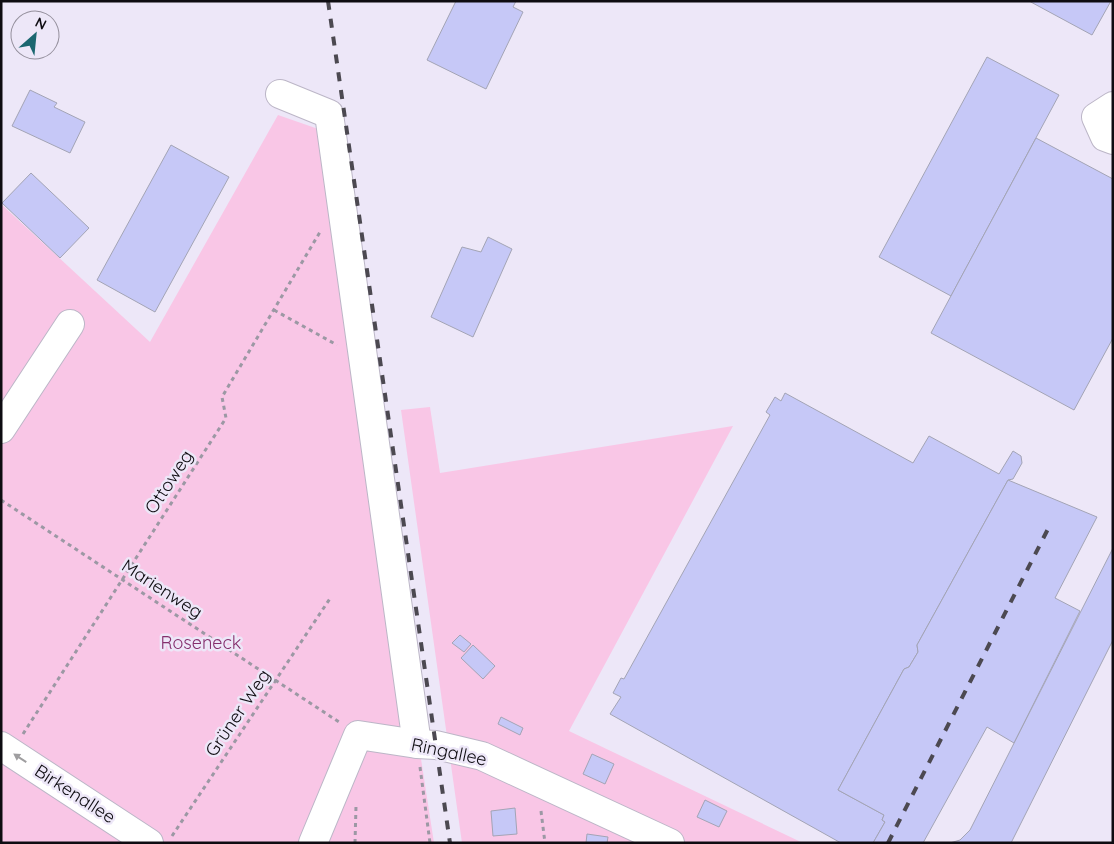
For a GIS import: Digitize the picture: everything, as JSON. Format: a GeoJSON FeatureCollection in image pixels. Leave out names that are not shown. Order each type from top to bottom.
{"type":"FeatureCollection","features":[{"type":"Feature","properties":{"kind":"lane"},"geometry":{"type":"LineString","coordinates":[[280,94],[329,114],[417,744]]}},
{"type":"Feature","properties":{"kind":"lane"},"geometry":{"type":"LineString","coordinates":[[1113,106],[1096,117],[1105,137],[1113,140]]}},
{"type":"Feature","properties":{"kind":"lane"},"geometry":{"type":"LineString","coordinates":[[1,429],[70,324]]}},
{"type":"Feature","properties":{"kind":"lane"},"geometry":{"type":"LineString","coordinates":[[313,843],[358,735]]}},
{"type":"Feature","properties":{"kind":"lane","name":"Ringallee"},"geometry":{"type":"LineString","coordinates":[[358,735],[436,746],[482,756],[670,843]]}},
{"type":"Feature","properties":{"kind":"lane","name":"Birkenallee"},"geometry":{"type":"LineString","coordinates":[[6,749],[149,843]]}},
{"type":"Feature","properties":{"kind":"path","name":"Ottoweg"},"geometry":{"type":"LineString","coordinates":[[6,749],[122,580],[226,418],[222,397],[331,213],[342,208]]}},
{"type":"Feature","properties":{"kind":"path"},"geometry":{"type":"LineString","coordinates":[[274,310],[349,351],[362,354]]}},
{"type":"Feature","properties":{"kind":"path","name":"Marienweg"},"geometry":{"type":"LineString","coordinates":[[1,500],[358,735]]}},
{"type":"Feature","properties":{"kind":"path","name":"Grüner Weg"},"geometry":{"type":"LineString","coordinates":[[168,843],[330,597]]}},
{"type":"Feature","properties":{"kind":"path"},"geometry":{"type":"LineString","coordinates":[[417,744],[430,843]]}},
{"type":"Feature","properties":{"kind":"green space","name":"Roseneck"},"geometry":{"type":"Polygon","coordinates":[[[278,115],[324,131],[434,843],[1,843],[1,204],[150,342],[278,115]]]}},
{"type":"Feature","properties":{"kind":"green space"},"geometry":{"type":"Polygon","coordinates":[[[430,407],[440,473],[733,426],[569,731],[803,843],[462,843],[401,410],[430,407]]]}},
{"type":"Feature","properties":{"kind":"building"},"geometry":{"type":"Polygon","coordinates":[[[456,1],[516,1],[513,7],[523,12],[486,89],[427,60],[456,1]]]}},
{"type":"Feature","properties":{"kind":"building"},"geometry":{"type":"Polygon","coordinates":[[[1029,1],[1111,1],[1092,35],[1029,1]]]}},
{"type":"Feature","properties":{"kind":"building"},"geometry":{"type":"Polygon","coordinates":[[[987,57],[1059,95],[951,296],[879,257],[987,57]]]}},
{"type":"Feature","properties":{"kind":"building"},"geometry":{"type":"Polygon","coordinates":[[[30,90],[57,103],[54,107],[85,122],[70,153],[12,126],[30,90]]]}},
{"type":"Feature","properties":{"kind":"building"},"geometry":{"type":"Polygon","coordinates":[[[1036,138],[1113,179],[1113,338],[1074,410],[931,333],[1036,138]]]}},
{"type":"Feature","properties":{"kind":"building"},"geometry":{"type":"Polygon","coordinates":[[[171,145],[229,177],[155,312],[97,280],[171,145]]]}},
{"type":"Feature","properties":{"kind":"building"},"geometry":{"type":"Polygon","coordinates":[[[31,173],[89,228],[60,258],[2,203],[31,173]]]}},
{"type":"Feature","properties":{"kind":"building"},"geometry":{"type":"Polygon","coordinates":[[[488,237],[512,249],[473,337],[431,317],[462,247],[481,252],[488,237]]]}},
{"type":"Feature","properties":{"kind":"building"},"geometry":{"type":"Polygon","coordinates":[[[785,393],[913,463],[929,436],[999,474],[1013,451],[1021,456],[1022,463],[1013,479],[1008,480],[917,645],[918,652],[909,667],[904,669],[838,790],[884,815],[882,820],[885,822],[873,843],[841,843],[610,714],[621,697],[613,693],[621,678],[624,679],[770,415],[766,412],[775,397],[781,401],[785,393]]]}},
{"type":"Feature","properties":{"kind":"building"},"geometry":{"type":"Polygon","coordinates":[[[1008,480],[1097,517],[1055,598],[1080,611],[1014,743],[987,727],[923,843],[873,843],[885,822],[882,820],[884,815],[838,790],[904,669],[909,667],[918,652],[917,645],[1008,480]]]}},
{"type":"Feature","properties":{"kind":"building"},"geometry":{"type":"Polygon","coordinates":[[[1113,548],[1113,640],[1011,843],[950,843],[960,840],[970,830],[1113,548]]]}},
{"type":"Feature","properties":{"kind":"building"},"geometry":{"type":"Polygon","coordinates":[[[460,635],[471,644],[464,652],[452,643],[460,635]]]}},
{"type":"Feature","properties":{"kind":"building"},"geometry":{"type":"Polygon","coordinates":[[[473,645],[495,666],[483,679],[461,658],[473,645]]]}},
{"type":"Feature","properties":{"kind":"building"},"geometry":{"type":"Polygon","coordinates":[[[501,717],[523,728],[520,735],[498,724],[501,717]]]}},
{"type":"Feature","properties":{"kind":"building"},"geometry":{"type":"Polygon","coordinates":[[[592,754],[614,764],[605,784],[583,774],[592,754]]]}},
{"type":"Feature","properties":{"kind":"building"},"geometry":{"type":"Polygon","coordinates":[[[705,800],[727,811],[719,827],[697,817],[705,800]]]}},
{"type":"Feature","properties":{"kind":"building"},"geometry":{"type":"Polygon","coordinates":[[[515,808],[517,834],[493,836],[491,811],[515,808]]]}},
{"type":"Feature","properties":{"kind":"building"},"geometry":{"type":"Polygon","coordinates":[[[587,834],[608,837],[607,843],[586,843],[587,834]]]}},
{"type":"Feature","properties":{"kind":"railway"},"geometry":{"type":"LineString","coordinates":[[328,1],[450,843]]}},
{"type":"Feature","properties":{"kind":"railway"},"geometry":{"type":"LineString","coordinates":[[888,843],[1050,525]]}}]}
